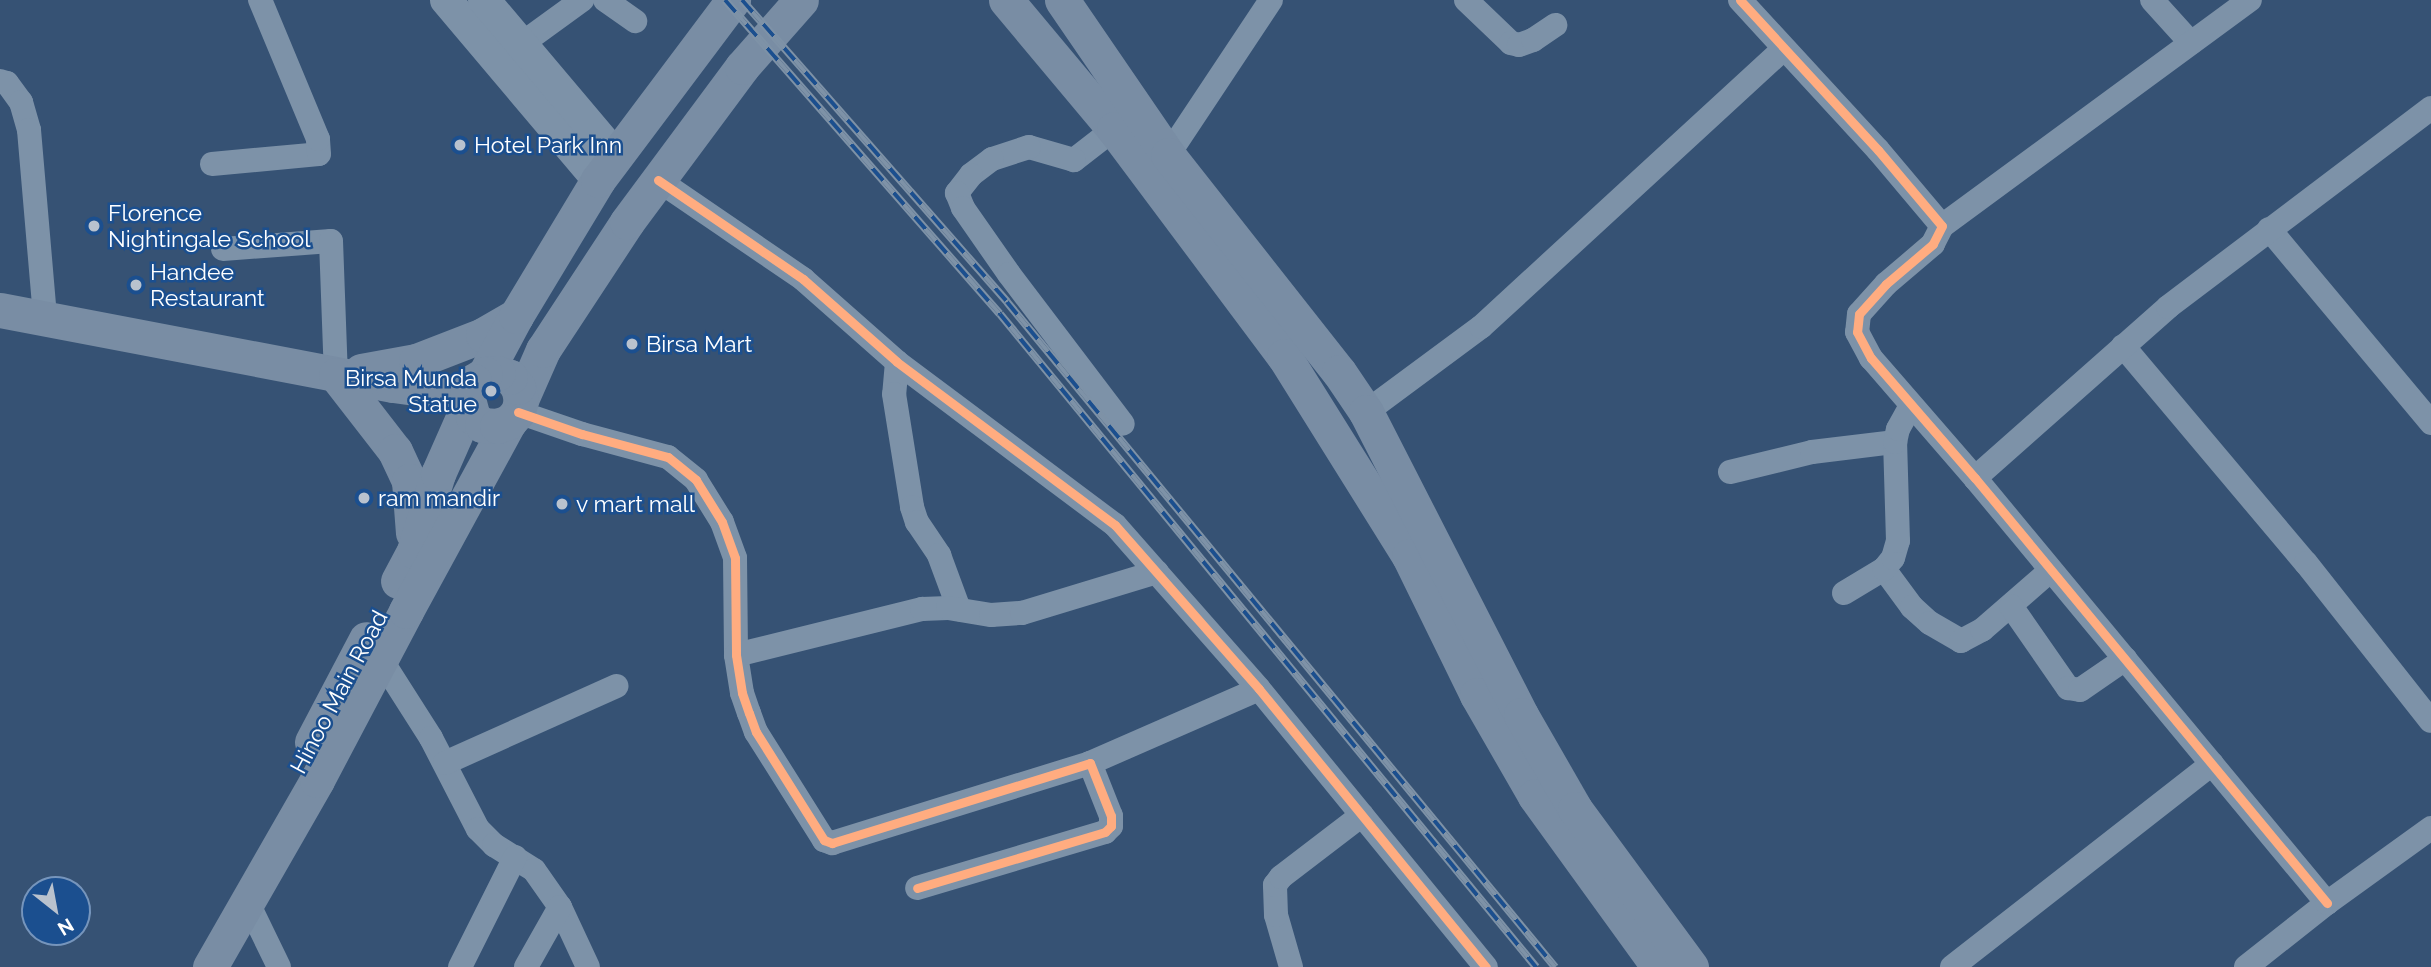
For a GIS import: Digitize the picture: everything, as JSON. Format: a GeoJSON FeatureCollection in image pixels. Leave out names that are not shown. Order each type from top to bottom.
{"type":"FeatureCollection","features":[{"type":"Feature","properties":{"kind":"main road","name":"Hinoo Main Road"},"geometry":{"type":"LineString","coordinates":[[185,967],[298,770],[414,551],[438,474],[473,392],[516,316],[607,168],[733,0]]}},
{"type":"Feature","properties":{"kind":"main road"},"geometry":{"type":"LineString","coordinates":[[210,967],[382,661],[516,411],[543,350],[626,222],[742,67],[801,0]]}},
{"type":"Feature","properties":{"kind":"main road"},"geometry":{"type":"LineString","coordinates":[[1006,0],[1114,129],[1284,356],[1349,455],[1409,556],[1477,695],[1535,796],[1659,967]]}},
{"type":"Feature","properties":{"kind":"main road"},"geometry":{"type":"LineString","coordinates":[[1062,0],[1168,155],[1339,372],[1366,412],[1521,715],[1568,797],[1691,967]]}},
{"type":"Feature","properties":{"kind":"main road"},"geometry":{"type":"LineString","coordinates":[[0,310],[45,316],[337,374],[473,392],[498,373],[510,377],[518,387],[516,411],[497,426],[482,425],[473,392]]}},
{"type":"Feature","properties":{"kind":"main road"},"geometry":{"type":"LineString","coordinates":[[337,374],[416,360],[483,335],[516,316]]}},
{"type":"Feature","properties":{"kind":"main road"},"geometry":{"type":"LineString","coordinates":[[337,374],[395,451],[409,481],[414,551]]}},
{"type":"Feature","properties":{"kind":"street"},"geometry":{"type":"LineString","coordinates":[[212,164],[319,154],[318,139],[260,0]]}},
{"type":"Feature","properties":{"kind":"street"},"geometry":{"type":"LineString","coordinates":[[446,0],[607,168]]}},
{"type":"Feature","properties":{"kind":"street"},"geometry":{"type":"LineString","coordinates":[[484,0],[520,45],[607,168]]}},
{"type":"Feature","properties":{"kind":"street"},"geometry":{"type":"LineString","coordinates":[[520,45],[582,0]]}},
{"type":"Feature","properties":{"kind":"street"},"geometry":{"type":"LineString","coordinates":[[605,0],[635,21]]}},
{"type":"Feature","properties":{"kind":"street"},"geometry":{"type":"LineString","coordinates":[[1168,155],[1271,0]]}},
{"type":"Feature","properties":{"kind":"street"},"geometry":{"type":"LineString","coordinates":[[1466,0],[1511,43],[1519,45],[1533,40],[1555,25]]}},
{"type":"Feature","properties":{"kind":"street"},"geometry":{"type":"LineString","coordinates":[[1740,0],[1878,150],[1941,226]]}},
{"type":"Feature","properties":{"kind":"street"},"geometry":{"type":"LineString","coordinates":[[2152,0],[2191,43]]}},
{"type":"Feature","properties":{"kind":"street"},"geometry":{"type":"LineString","coordinates":[[2250,0],[1941,226],[1933,244],[1866,305],[1857,324],[1861,342],[1871,358],[1975,478],[2326,903]]}},
{"type":"Feature","properties":{"kind":"street"},"geometry":{"type":"LineString","coordinates":[[1366,412],[1481,327],[1783,49]]}},
{"type":"Feature","properties":{"kind":"street"},"geometry":{"type":"LineString","coordinates":[[0,80],[7,83],[21,102],[29,130],[45,316]]}},
{"type":"Feature","properties":{"kind":"street"},"geometry":{"type":"LineString","coordinates":[[1975,478],[2204,278],[2428,116]]}},
{"type":"Feature","properties":{"kind":"street"},"geometry":{"type":"LineString","coordinates":[[1114,129],[1074,160],[1029,147],[992,159],[971,175],[957,193],[963,208],[1009,274],[1124,424]]}},
{"type":"Feature","properties":{"kind":"street"},"geometry":{"type":"LineString","coordinates":[[658,180],[803,279],[897,362],[1001,442],[1088,503],[1115,526],[1259,689],[1486,967]]}},
{"type":"Feature","properties":{"kind":"street"},"geometry":{"type":"LineString","coordinates":[[2269,229],[2431,423]]}},
{"type":"Feature","properties":{"kind":"street"},"geometry":{"type":"LineString","coordinates":[[223,249],[331,241],[337,374]]}},
{"type":"Feature","properties":{"kind":"street"},"geometry":{"type":"LineString","coordinates":[[2123,346],[2305,563],[2431,721]]}},
{"type":"Feature","properties":{"kind":"street"},"geometry":{"type":"LineString","coordinates":[[897,362],[894,394],[912,507],[917,522],[939,555],[959,609]]}},
{"type":"Feature","properties":{"kind":"street"},"geometry":{"type":"LineString","coordinates":[[1844,593],[1884,569],[1893,558],[1898,541],[1895,442],[1898,429],[1911,407]]}},
{"type":"Feature","properties":{"kind":"street"},"geometry":{"type":"LineString","coordinates":[[516,411],[582,434],[668,457],[696,480],[722,522],[735,558],[736,656],[742,693],[756,733],[816,832],[832,843],[1090,763],[1259,689]]}},
{"type":"Feature","properties":{"kind":"street"},"geometry":{"type":"LineString","coordinates":[[1730,472],[1812,452],[1895,442]]}},
{"type":"Feature","properties":{"kind":"street"},"geometry":{"type":"LineString","coordinates":[[1884,569],[1912,607],[1957,641],[1971,637],[2051,570]]}},
{"type":"Feature","properties":{"kind":"street"},"geometry":{"type":"LineString","coordinates":[[736,656],[922,610],[959,609],[991,615],[1022,613],[1157,572]]}},
{"type":"Feature","properties":{"kind":"street"},"geometry":{"type":"LineString","coordinates":[[2011,606],[2068,688],[2080,690],[2125,659]]}},
{"type":"Feature","properties":{"kind":"street"},"geometry":{"type":"LineString","coordinates":[[382,661],[444,763],[478,829],[494,845],[534,870],[560,907],[588,967]]}},
{"type":"Feature","properties":{"kind":"street"},"geometry":{"type":"LineString","coordinates":[[444,763],[615,685]]}},
{"type":"Feature","properties":{"kind":"street"},"geometry":{"type":"LineString","coordinates":[[917,888],[1105,832],[1111,826],[1111,816],[1090,763]]}},
{"type":"Feature","properties":{"kind":"street"},"geometry":{"type":"LineString","coordinates":[[1952,967],[2212,764]]}},
{"type":"Feature","properties":{"kind":"street"},"geometry":{"type":"LineString","coordinates":[[1291,967],[1276,915],[1275,885],[1281,877],[1362,815]]}},
{"type":"Feature","properties":{"kind":"street"},"geometry":{"type":"LineString","coordinates":[[2246,967],[2326,903],[2431,828]]}},
{"type":"Feature","properties":{"kind":"street"},"geometry":{"type":"LineString","coordinates":[[460,967],[515,857]]}},
{"type":"Feature","properties":{"kind":"street"},"geometry":{"type":"LineString","coordinates":[[247,901],[279,967]]}},
{"type":"Feature","properties":{"kind":"street"},"geometry":{"type":"LineString","coordinates":[[526,967],[560,907]]}},
{"type":"Feature","properties":{"kind":"railway"},"geometry":{"type":"LineString","coordinates":[[725,0],[1000,314],[1536,967]]}},
{"type":"Feature","properties":{"kind":"railway"},"geometry":{"type":"LineString","coordinates":[[742,0],[1007,302],[1555,967]]}},
{"type":"Feature","properties":{"kind":"cycle path"},"geometry":{"type":"LineString","coordinates":[[1740,0],[1878,150],[1942,226],[1933,244],[1886,284],[1859,314],[1857,332],[1871,358],[1975,478],[2327,903]]}},
{"type":"Feature","properties":{"kind":"cycle path"},"geometry":{"type":"LineString","coordinates":[[658,180],[803,279],[897,362],[1115,525],[1259,689],[1486,967]]}},
{"type":"Feature","properties":{"kind":"cycle path"},"geometry":{"type":"LineString","coordinates":[[518,412],[582,434],[668,457],[696,480],[722,522],[735,558],[736,655],[742,693],[749,713],[756,732],[824,840],[832,843],[1090,763],[1111,816],[1111,826],[1105,832],[917,888]]}},
{"type":"Feature","properties":{"kind":"place","name":"Hotel Park Inn"},"geometry":{"type":"Point","coordinates":[460,145]}},
{"type":"Feature","properties":{"kind":"place","name":"Florence Nightingale School"},"geometry":{"type":"Point","coordinates":[94,226]}},
{"type":"Feature","properties":{"kind":"place","name":"Handee Restaurant"},"geometry":{"type":"Point","coordinates":[136,285]}},
{"type":"Feature","properties":{"kind":"place","name":"Birsa Mart"},"geometry":{"type":"Point","coordinates":[632,344]}},
{"type":"Feature","properties":{"kind":"place","name":"Birsa Munda Statue"},"geometry":{"type":"Point","coordinates":[491,391]}},
{"type":"Feature","properties":{"kind":"place","name":"ram mandir"},"geometry":{"type":"Point","coordinates":[364,498]}},
{"type":"Feature","properties":{"kind":"place","name":"v mart mall"},"geometry":{"type":"Point","coordinates":[562,504]}}]}
